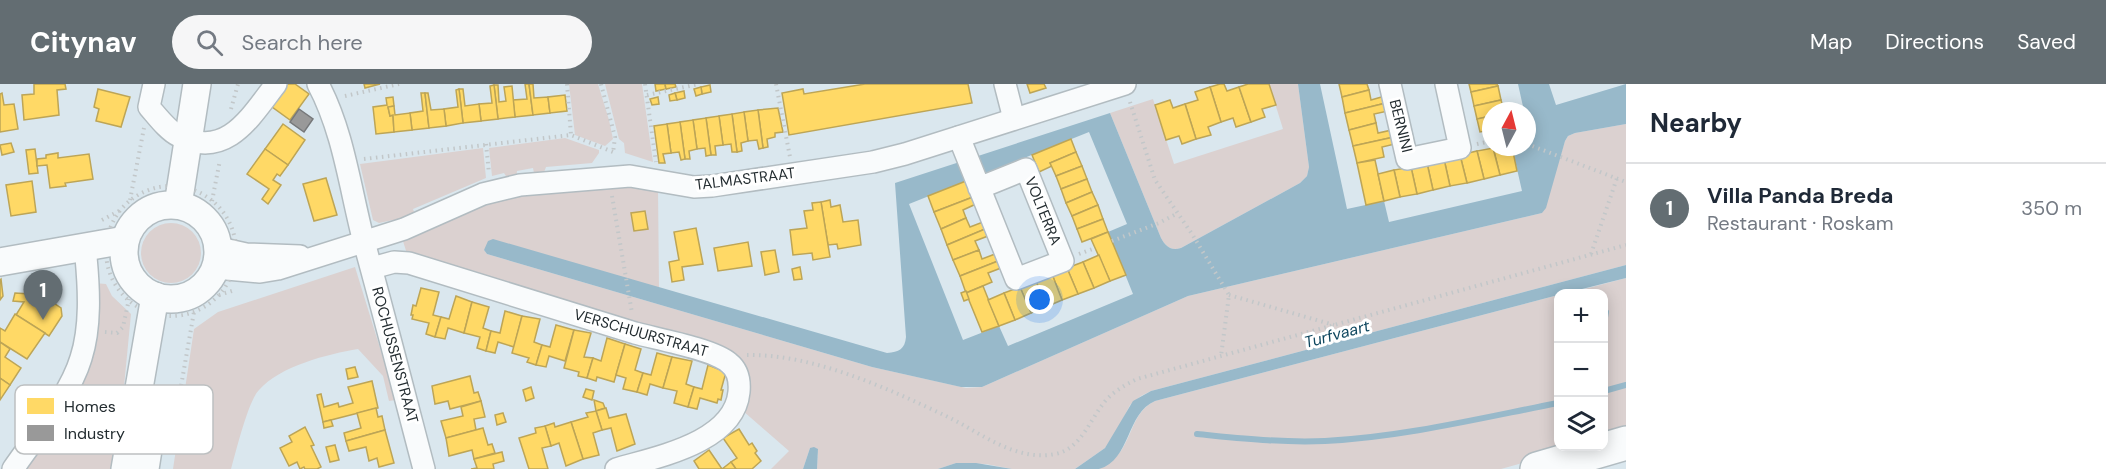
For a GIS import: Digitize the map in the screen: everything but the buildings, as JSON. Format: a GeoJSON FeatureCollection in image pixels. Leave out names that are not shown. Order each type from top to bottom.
{"type":"FeatureCollection","features":[{"type":"Feature","properties":{"kind":"main road"},"geometry":{"type":"LineString","coordinates":[[1538,469],[1626,443]]}},
{"type":"Feature","properties":{"kind":"street"},"geometry":{"type":"LineString","coordinates":[[154,84],[149,107],[177,136],[202,143],[224,139],[240,129],[276,84]]}},
{"type":"Feature","properties":{"kind":"street"},"geometry":{"type":"LineString","coordinates":[[178,205],[197,84]]}},
{"type":"Feature","properties":{"kind":"street"},"geometry":{"type":"LineString","coordinates":[[1005,84],[1014,119]]}},
{"type":"Feature","properties":{"kind":"street","name":"TALMASTRAAT"},"geometry":{"type":"LineString","coordinates":[[364,242],[404,229],[491,192],[520,184],[608,177],[644,177],[694,187],[712,186],[873,162],[1125,84]]}},
{"type":"Feature","properties":{"kind":"street","name":"BERNINI"},"geometry":{"type":"LineString","coordinates":[[1390,84],[1407,159],[1460,148],[1446,84]]}},
{"type":"Feature","properties":{"kind":"street","name":"ROCHUSSENSTRAAT"},"geometry":{"type":"LineString","coordinates":[[322,92],[346,161],[364,242],[423,469]]}},
{"type":"Feature","properties":{"kind":"street","name":"VOLTERRA"},"geometry":{"type":"LineString","coordinates":[[959,137],[974,175],[1016,279],[1063,261],[1026,169],[974,175]]}},
{"type":"Feature","properties":{"kind":"street"},"geometry":{"type":"LineString","coordinates":[[223,250],[206,285],[186,297],[163,302],[134,282],[127,271],[124,249],[135,220],[160,205],[178,205],[195,211],[203,217],[223,250],[260,272],[278,269],[364,242]]}},
{"type":"Feature","properties":{"kind":"street"},"geometry":{"type":"LineString","coordinates":[[0,262],[39,255],[86,260],[124,249]]}},
{"type":"Feature","properties":{"kind":"street"},"geometry":{"type":"LineString","coordinates":[[70,385],[81,358],[86,332],[86,260]]}},
{"type":"Feature","properties":{"kind":"street","name":"VERSCHUURSTRAAT"},"geometry":{"type":"LineString","coordinates":[[372,268],[394,262],[409,263],[636,333],[716,355],[730,363],[738,374],[739,388],[737,402],[729,418],[712,433],[682,449],[616,469]]}},
{"type":"Feature","properties":{"kind":"street"},"geometry":{"type":"LineString","coordinates":[[144,385],[163,302]]}},
{"type":"Feature","properties":{"kind":"street"},"geometry":{"type":"LineString","coordinates":[[154,385],[163,302]]}},
{"type":"Feature","properties":{"kind":"street"},"geometry":{"type":"LineString","coordinates":[[13,469],[23,454]]}},
{"type":"Feature","properties":{"kind":"street"},"geometry":{"type":"LineString","coordinates":[[125,469],[128,454]]}},
{"type":"Feature","properties":{"kind":"street"},"geometry":{"type":"LineString","coordinates":[[145,469],[147,454]]}},
{"type":"Feature","properties":{"kind":"path"},"geometry":{"type":"LineString","coordinates":[[322,92],[399,84]]}},
{"type":"Feature","properties":{"kind":"path"},"geometry":{"type":"LineString","coordinates":[[567,84],[571,135]]}},
{"type":"Feature","properties":{"kind":"path"},"geometry":{"type":"LineString","coordinates":[[602,84],[615,137],[608,177],[629,297]]}},
{"type":"Feature","properties":{"kind":"path"},"geometry":{"type":"LineString","coordinates":[[645,84],[656,162],[655,181]]}},
{"type":"Feature","properties":{"kind":"path"},"geometry":{"type":"LineString","coordinates":[[647,95],[699,84]]}},
{"type":"Feature","properties":{"kind":"path"},"geometry":{"type":"LineString","coordinates":[[776,84],[793,174]]}},
{"type":"Feature","properties":{"kind":"path"},"geometry":{"type":"LineString","coordinates":[[1125,84],[1155,180],[1230,295],[1221,356]]}},
{"type":"Feature","properties":{"kind":"path"},"geometry":{"type":"LineString","coordinates":[[120,211],[130,200],[149,107]]}},
{"type":"Feature","properties":{"kind":"path"},"geometry":{"type":"LineString","coordinates":[[346,161],[571,135],[613,152]]}},
{"type":"Feature","properties":{"kind":"path"},"geometry":{"type":"LineString","coordinates":[[486,144],[491,192]]}},
{"type":"Feature","properties":{"kind":"path"},"geometry":{"type":"LineString","coordinates":[[1536,147],[1626,182]]}},
{"type":"Feature","properties":{"kind":"path"},"geometry":{"type":"LineString","coordinates":[[1590,255],[1617,178]]}},
{"type":"Feature","properties":{"kind":"path"},"geometry":{"type":"LineString","coordinates":[[212,201],[226,216],[223,250]]}},
{"type":"Feature","properties":{"kind":"path"},"geometry":{"type":"LineString","coordinates":[[1112,241],[1178,213]]}},
{"type":"Feature","properties":{"kind":"path"},"geometry":{"type":"LineString","coordinates":[[716,355],[758,354],[841,372],[948,417],[1021,453],[1056,454],[1069,448],[1081,438],[1106,400],[1121,386],[1137,379],[1626,245]]}},
{"type":"Feature","properties":{"kind":"path"},"geometry":{"type":"LineString","coordinates":[[86,332],[117,333],[163,302],[205,306],[218,295]]}},
{"type":"Feature","properties":{"kind":"path"},"geometry":{"type":"LineString","coordinates":[[1230,295],[1335,325]]}},
{"type":"Feature","properties":{"kind":"path"},"geometry":{"type":"LineString","coordinates":[[163,302],[173,385]]}},
{"type":"Feature","properties":{"kind":"shaded area"},"geometry":{"type":"Polygon","coordinates":[[[569,84],[598,84],[613,139],[605,146],[575,135],[569,84]]]}},
{"type":"Feature","properties":{"kind":"shaded area"},"geometry":{"type":"Polygon","coordinates":[[[605,84],[642,84],[653,162],[625,153],[624,143],[619,139],[605,84]]]}},
{"type":"Feature","properties":{"kind":"shaded area"},"geometry":{"type":"Polygon","coordinates":[[[1269,84],[1298,84],[1309,167],[1307,176],[1300,183],[1181,248],[1169,247],[1161,238],[1110,113],[1153,99],[1174,164],[1283,129],[1269,84]]]}},
{"type":"Feature","properties":{"kind":"shaded area"},"geometry":{"type":"Polygon","coordinates":[[[1626,124],[1626,265],[1151,391],[1130,405],[1114,437],[1105,448],[1075,469],[1012,469],[986,464],[956,463],[938,469],[817,469],[818,449],[810,448],[803,469],[771,469],[789,451],[743,411],[741,364],[408,257],[402,238],[517,192],[583,187],[658,188],[659,288],[493,240],[484,250],[487,254],[872,367],[966,388],[982,387],[1188,296],[1542,213],[1568,136],[1626,124]]]}},
{"type":"Feature","properties":{"kind":"shaded area"},"geometry":{"type":"Polygon","coordinates":[[[565,138],[599,150],[599,153],[592,163],[546,167],[543,175],[534,173],[533,168],[517,171],[516,179],[509,181],[504,173],[492,176],[489,148],[565,138]]]}},
{"type":"Feature","properties":{"kind":"shaded area"},"geometry":{"type":"Polygon","coordinates":[[[483,148],[486,178],[413,209],[415,215],[395,223],[393,220],[379,223],[373,220],[360,164],[483,148]]]}},
{"type":"Feature","properties":{"kind":"shaded area"},"geometry":{"type":"Polygon","coordinates":[[[171,223],[192,232],[201,253],[192,274],[171,283],[150,274],[141,253],[150,232],[171,223]]]}},
{"type":"Feature","properties":{"kind":"shaded area"},"geometry":{"type":"Polygon","coordinates":[[[355,267],[396,400],[389,401],[383,376],[358,349],[305,362],[279,374],[259,390],[247,415],[231,469],[173,469],[175,454],[213,454],[213,385],[186,385],[194,329],[218,312],[355,267]]]}},
{"type":"Feature","properties":{"kind":"shaded area"},"geometry":{"type":"Polygon","coordinates":[[[1626,278],[1626,433],[1608,438],[1608,289],[1585,289],[1626,278]]]}},
{"type":"Feature","properties":{"kind":"shaded area"},"geometry":{"type":"Polygon","coordinates":[[[94,283],[106,284],[112,296],[131,314],[124,385],[79,385],[95,352],[97,338],[94,283]]]}},
{"type":"Feature","properties":{"kind":"shaded area"},"geometry":{"type":"Polygon","coordinates":[[[1554,296],[1554,451],[1566,451],[1501,469],[1099,469],[1119,454],[1138,416],[1155,401],[1554,296]]]}},
{"type":"Feature","properties":{"kind":"shaded area"},"geometry":{"type":"Polygon","coordinates":[[[35,454],[117,454],[116,469],[26,469],[35,454]]]}},
{"type":"Feature","properties":{"kind":"water"},"geometry":{"type":"Polygon","coordinates":[[[1298,84],[1320,84],[1347,209],[1384,201],[1389,222],[1522,191],[1514,156],[1536,156],[1536,102],[1522,102],[1518,84],[1549,84],[1556,105],[1626,84],[1626,124],[1568,136],[1546,208],[1542,213],[1188,296],[982,387],[961,387],[872,367],[487,254],[484,250],[488,241],[493,239],[887,353],[901,349],[906,337],[895,183],[1110,113],[1161,238],[1167,246],[1174,249],[1181,248],[1300,183],[1307,176],[1309,167],[1298,84]],[[1089,132],[909,204],[963,340],[999,326],[1008,346],[1133,294],[1108,232],[1127,224],[1089,132]]]}},
{"type":"Feature","properties":{"kind":"water"},"geometry":{"type":"Polygon","coordinates":[[[1626,265],[1626,278],[1582,289],[1554,289],[1554,296],[1155,401],[1139,415],[1123,447],[1109,464],[1099,469],[1075,469],[1105,448],[1133,401],[1151,391],[1626,265]]]}},
{"type":"Feature","properties":{"kind":"water"},"geometry":{"type":"Polygon","coordinates":[[[810,448],[818,449],[817,469],[803,469],[810,448]]]}},
{"type":"Feature","properties":{"kind":"water"},"geometry":{"type":"Polygon","coordinates":[[[956,463],[976,463],[1012,469],[938,469],[956,463]]]}},
{"type":"Feature","properties":{"kind":"waterway"},"geometry":{"type":"LineString","coordinates":[[1608,390],[1626,385]]}},
{"type":"Feature","properties":{"kind":"waterway"},"geometry":{"type":"LineString","coordinates":[[1197,434],[1261,440],[1354,439],[1442,426],[1554,404]]}},
{"type":"Feature","properties":{"kind":"place","name":"Villa Panda Breda"},"geometry":{"type":"Point","coordinates":[43,320]}},
{"type":"Feature","properties":{"kind":"water label","name":"Turfvaart"},"geometry":{"type":"Point","coordinates":[1337,334]}}]}
